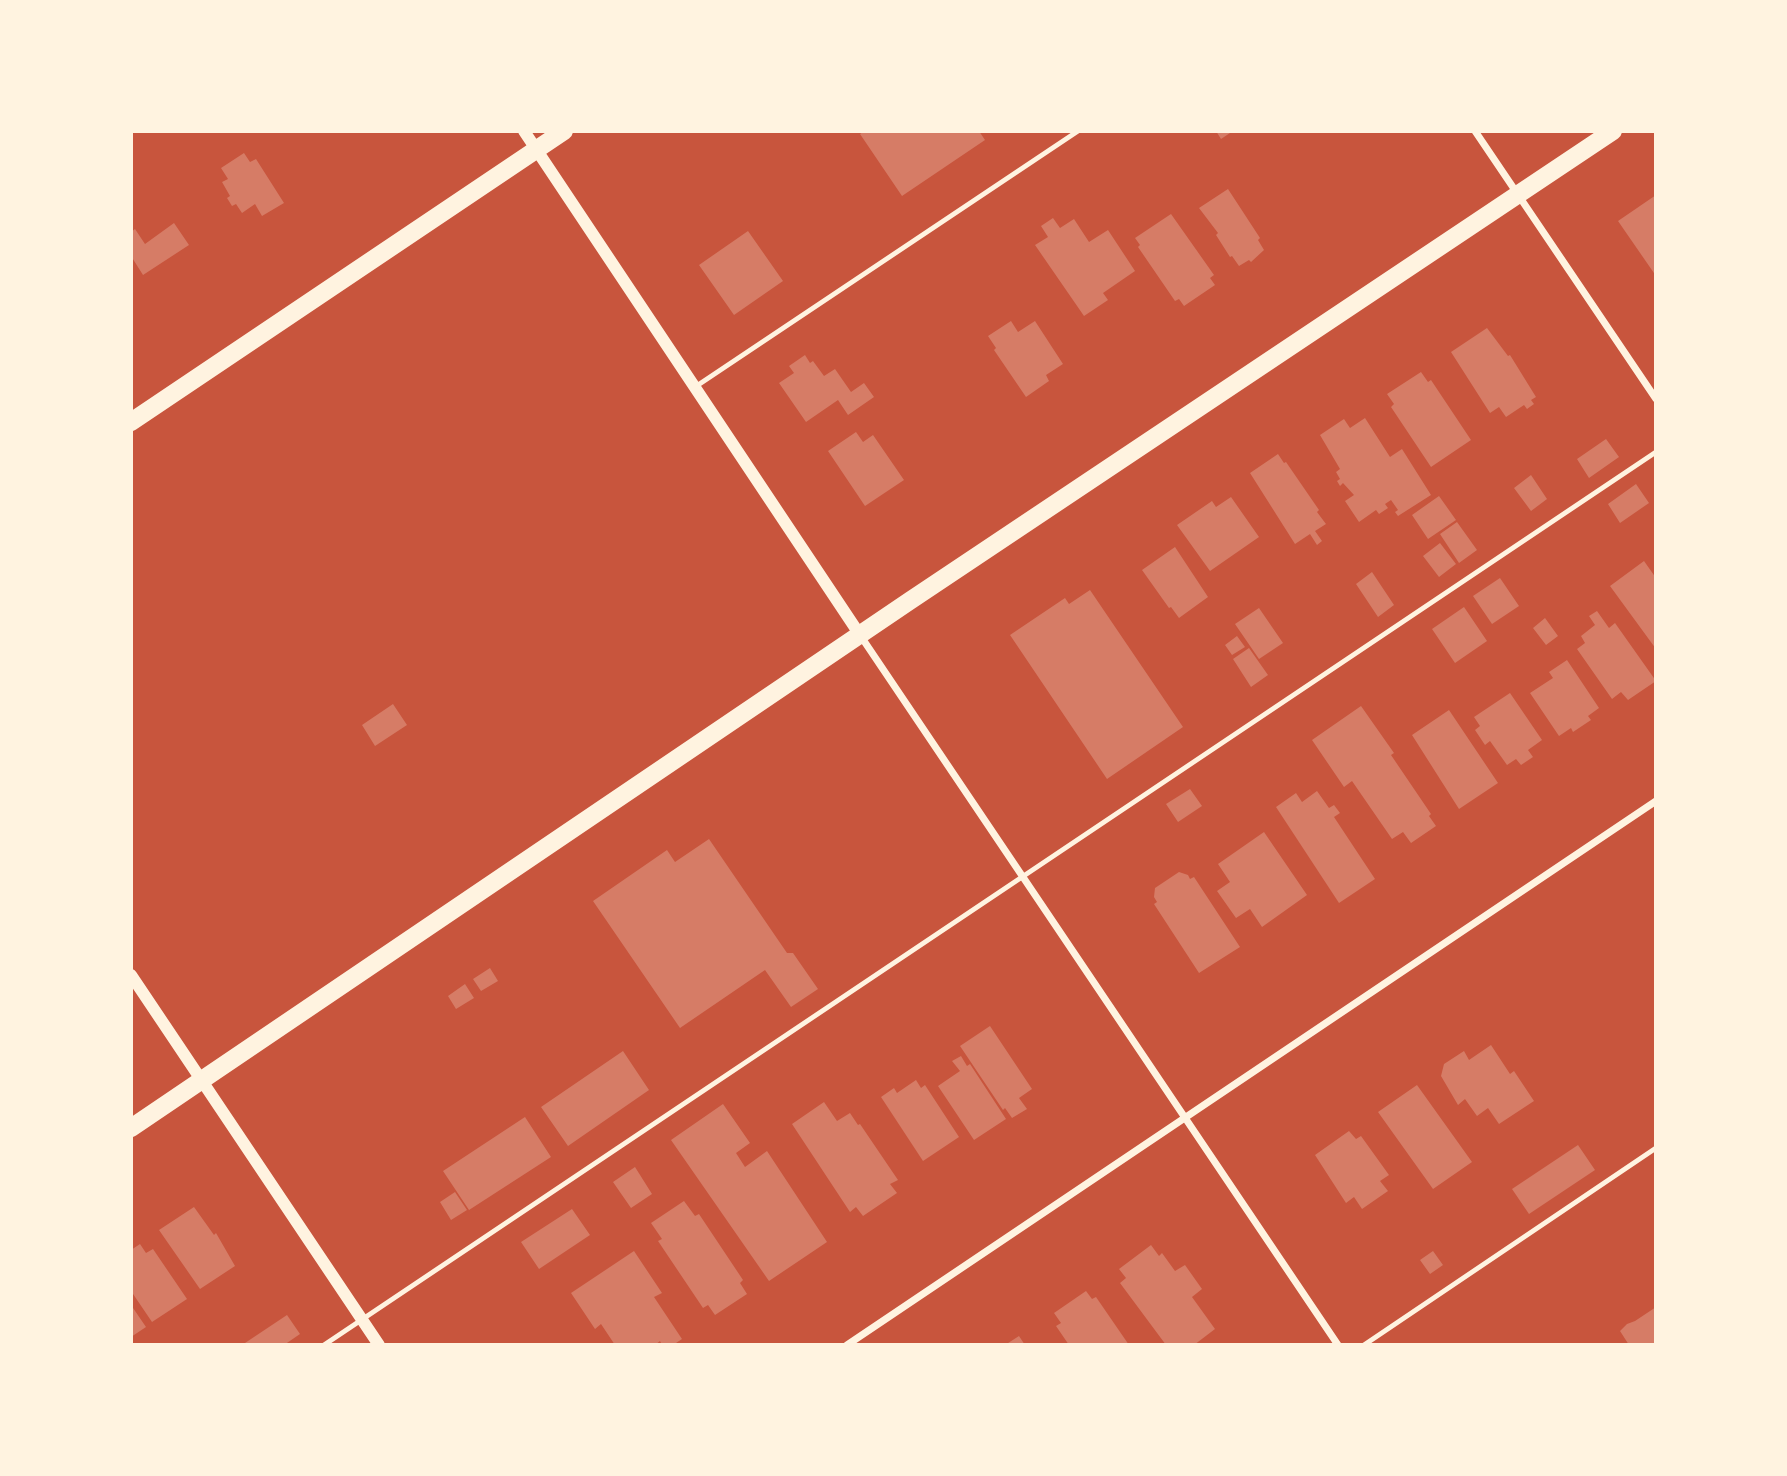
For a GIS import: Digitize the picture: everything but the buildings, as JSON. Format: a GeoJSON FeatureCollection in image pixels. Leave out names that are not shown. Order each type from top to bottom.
{"type":"FeatureCollection","features":[{"type":"Feature","properties":{"kind":"main road"},"geometry":{"type":"LineString","coordinates":[[131,422],[564,131]]}},
{"type":"Feature","properties":{"kind":"main road"},"geometry":{"type":"LineString","coordinates":[[131,1128],[860,635],[1613,131]]}},
{"type":"Feature","properties":{"kind":"street"},"geometry":{"type":"LineString","coordinates":[[524,131],[1338,1345]]}},
{"type":"Feature","properties":{"kind":"street"},"geometry":{"type":"LineString","coordinates":[[1475,131],[1656,399]]}},
{"type":"Feature","properties":{"kind":"street"},"geometry":{"type":"LineString","coordinates":[[846,1345],[1656,801]]}},
{"type":"Feature","properties":{"kind":"street"},"geometry":{"type":"LineString","coordinates":[[131,975],[379,1345]]}},
{"type":"Feature","properties":{"kind":"lane"},"geometry":{"type":"LineString","coordinates":[[695,387],[1078,131]]}},
{"type":"Feature","properties":{"kind":"lane"},"geometry":{"type":"LineString","coordinates":[[324,1345],[1656,452]]}},
{"type":"Feature","properties":{"kind":"lane"},"geometry":{"type":"LineString","coordinates":[[1364,1345],[1656,1148]]}}]}
